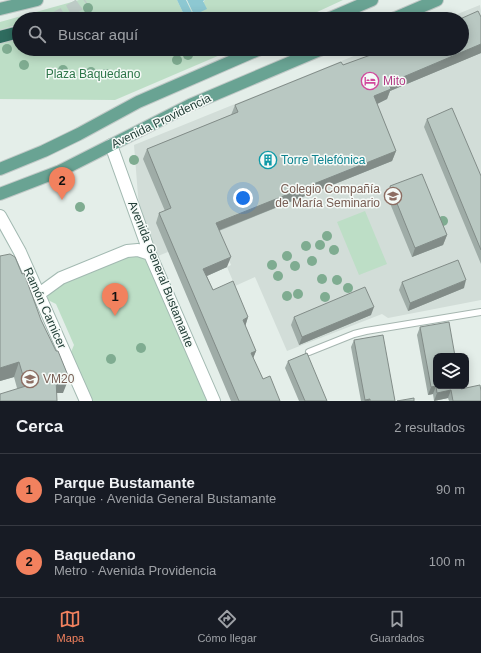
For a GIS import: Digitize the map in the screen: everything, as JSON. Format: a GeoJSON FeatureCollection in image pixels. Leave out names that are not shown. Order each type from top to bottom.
{"type":"FeatureCollection","features":[{"type":"Feature","properties":{"kind":"highway"},"geometry":{"type":"LineString","coordinates":[[0,37],[12,34]]}},
{"type":"Feature","properties":{"kind":"main road"},"geometry":{"type":"LineString","coordinates":[[0,9],[37,0]]}},
{"type":"Feature","properties":{"kind":"main road"},"geometry":{"type":"LineString","coordinates":[[344,12],[372,0]]}},
{"type":"Feature","properties":{"kind":"main road"},"geometry":{"type":"LineString","coordinates":[[409,12],[437,0]]}},
{"type":"Feature","properties":{"kind":"main road","name":"Avenida Providencia"},"geometry":{"type":"LineString","coordinates":[[0,169],[44,151],[138,102],[244,56]]}},
{"type":"Feature","properties":{"kind":"main road","name":"Avenida Providencia"},"geometry":{"type":"LineString","coordinates":[[0,194],[60,170],[190,105],[306,56]]}},
{"type":"Feature","properties":{"kind":"main road","name":"Avenida General Bustamante"},"geometry":{"type":"LineString","coordinates":[[111,145],[150,254],[214,401]]}},
{"type":"Feature","properties":{"kind":"main road","name":"Ramón Carnicer"},"geometry":{"type":"LineString","coordinates":[[0,216],[20,252],[86,401]]}},
{"type":"Feature","properties":{"kind":"main road"},"geometry":{"type":"LineString","coordinates":[[39,294],[61,278],[127,251],[138,250],[150,254]]}},
{"type":"Feature","properties":{"kind":"lane"},"geometry":{"type":"LineString","coordinates":[[309,352],[354,334],[366,331],[481,312]]}},
{"type":"Feature","properties":{"kind":"shaded area"},"geometry":{"type":"Polygon","coordinates":[[[480,5],[481,300],[388,318],[382,314],[287,351],[255,277],[235,286],[227,267],[231,265],[217,232],[158,256],[139,208],[134,145],[354,56],[469,56],[469,12],[462,12],[480,5]]]}},
{"type":"Feature","properties":{"kind":"green space"},"geometry":{"type":"Polygon","coordinates":[[[79,0],[177,0],[183,12],[51,12],[36,12],[79,0]]]}},
{"type":"Feature","properties":{"kind":"green space"},"geometry":{"type":"Polygon","coordinates":[[[205,0],[343,0],[317,12],[196,12],[205,0]]]}},
{"type":"Feature","properties":{"kind":"green space"},"geometry":{"type":"Polygon","coordinates":[[[12,19],[12,26],[0,30],[0,22],[12,19]]]}},
{"type":"Feature","properties":{"kind":"green space","name":"Plaza Baquedano"},"geometry":{"type":"Polygon","coordinates":[[[12,39],[12,56],[218,56],[115,100],[0,99],[0,42],[12,39]]]}},
{"type":"Feature","properties":{"kind":"green space"},"geometry":{"type":"Polygon","coordinates":[[[365,211],[387,264],[359,275],[337,222],[365,211]]]}},
{"type":"Feature","properties":{"kind":"green space"},"geometry":{"type":"Polygon","coordinates":[[[132,255],[143,257],[147,262],[207,401],[93,401],[71,352],[74,345],[56,304],[48,300],[48,294],[53,288],[132,255]]]}},
{"type":"Feature","properties":{"kind":"water"},"geometry":{"type":"Polygon","coordinates":[[[177,0],[186,0],[192,12],[183,12],[177,0]]]}},
{"type":"Feature","properties":{"kind":"water"},"geometry":{"type":"Polygon","coordinates":[[[187,0],[205,0],[203,1],[207,9],[200,12],[193,12],[187,0]]]}},
{"type":"Feature","properties":{"kind":"building","name":"Torre Telefónica"},"geometry":{"type":"Polygon","coordinates":[[[478,11],[481,17],[481,44],[469,49],[469,15],[478,11]]]}},
{"type":"Feature","properties":{"kind":"building","name":"Torre Telefónica"},"geometry":{"type":"Polygon","coordinates":[[[368,56],[453,56],[389,83],[391,89],[374,96],[396,151],[216,223],[231,257],[203,269],[213,290],[233,281],[248,317],[243,320],[256,351],[251,353],[263,379],[270,376],[280,401],[239,401],[159,213],[171,208],[147,149],[238,112],[235,105],[341,62],[343,65],[368,56]]]}},
{"type":"Feature","properties":{"kind":"building"},"geometry":{"type":"Polygon","coordinates":[[[452,108],[481,176],[481,250],[427,119],[452,108]]]}},
{"type":"Feature","properties":{"kind":"building"},"geometry":{"type":"Polygon","coordinates":[[[422,174],[447,235],[415,248],[390,186],[422,174]]]}},
{"type":"Feature","properties":{"kind":"building"},"geometry":{"type":"Polygon","coordinates":[[[10,254],[15,257],[22,274],[24,273],[41,320],[56,351],[58,351],[69,378],[56,379],[57,401],[0,401],[0,394],[26,386],[19,362],[0,368],[0,256],[10,254]]]}},
{"type":"Feature","properties":{"kind":"building"},"geometry":{"type":"Polygon","coordinates":[[[458,260],[466,280],[410,303],[402,282],[458,260]]]}},
{"type":"Feature","properties":{"kind":"building"},"geometry":{"type":"Polygon","coordinates":[[[365,287],[374,307],[302,337],[294,317],[365,287]]]}},
{"type":"Feature","properties":{"kind":"building"},"geometry":{"type":"Polygon","coordinates":[[[449,322],[454,353],[433,353],[433,387],[431,387],[420,327],[449,322]]]}},
{"type":"Feature","properties":{"kind":"building"},"geometry":{"type":"Polygon","coordinates":[[[383,335],[395,401],[365,400],[354,340],[383,335]]]}},
{"type":"Feature","properties":{"kind":"building"},"geometry":{"type":"Polygon","coordinates":[[[307,353],[327,401],[305,401],[288,361],[307,353]]]}},
{"type":"Feature","properties":{"kind":"building"},"geometry":{"type":"Polygon","coordinates":[[[480,385],[481,401],[453,401],[451,390],[437,393],[436,389],[469,389],[469,387],[480,385]]]}},
{"type":"Feature","properties":{"kind":"building"},"geometry":{"type":"Polygon","coordinates":[[[414,398],[414,401],[397,401],[414,398]]]}},
{"type":"Feature","properties":{"kind":"tunnel"},"geometry":{"type":"LineString","coordinates":[[66,12],[85,0]]}},
{"type":"Feature","properties":{"kind":"place","name":"Mito"},"geometry":{"type":"Point","coordinates":[370,81]}},
{"type":"Feature","properties":{"kind":"place","name":"Torre Telefónica"},"geometry":{"type":"Point","coordinates":[268,160]}},
{"type":"Feature","properties":{"kind":"place","name":"Colegio Compañía de María Seminario"},"geometry":{"type":"Point","coordinates":[393,196]}},
{"type":"Feature","properties":{"kind":"place","name":"Baquedano"},"geometry":{"type":"Point","coordinates":[62,200]}},
{"type":"Feature","properties":{"kind":"place","name":"Parque Bustamante"},"geometry":{"type":"Point","coordinates":[115,316]}},
{"type":"Feature","properties":{"kind":"place","name":"VM20"},"geometry":{"type":"Point","coordinates":[30,379]}}]}
